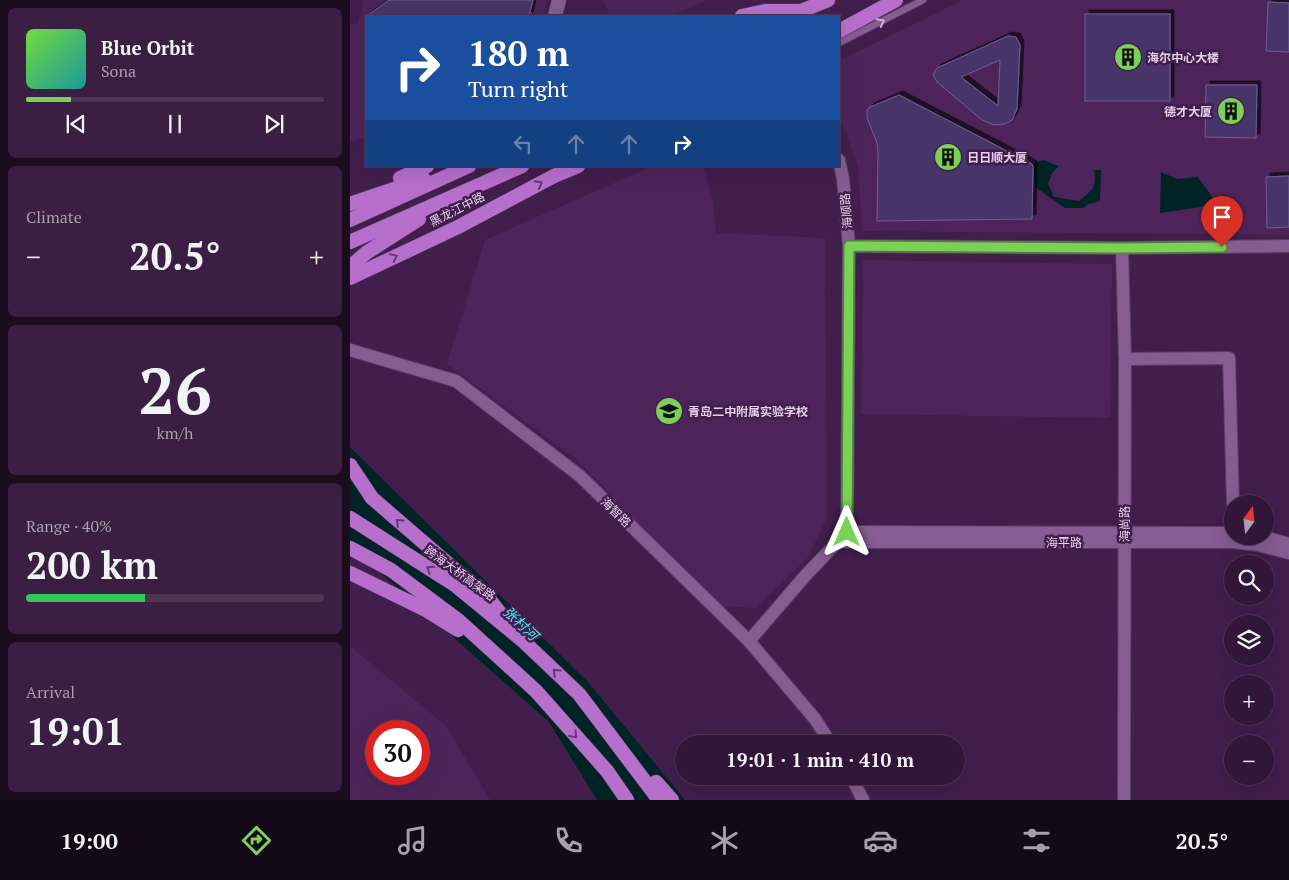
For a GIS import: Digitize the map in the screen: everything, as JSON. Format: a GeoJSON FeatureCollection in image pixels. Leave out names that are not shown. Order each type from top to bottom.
{"type":"FeatureCollection","features":[{"type":"Feature","properties":{"kind":"highway"},"geometry":{"type":"LineString","coordinates":[[747,15],[766,11],[796,13],[828,0]]}},
{"type":"Feature","properties":{"kind":"highway"},"geometry":{"type":"LineString","coordinates":[[840,30],[896,0]]}},
{"type":"Feature","properties":{"kind":"highway"},"geometry":{"type":"LineString","coordinates":[[350,203],[425,167]]}},
{"type":"Feature","properties":{"kind":"highway"},"geometry":{"type":"LineString","coordinates":[[350,203],[465,167]]}},
{"type":"Feature","properties":{"kind":"highway"},"geometry":{"type":"LineString","coordinates":[[350,220],[466,167]]}},
{"type":"Feature","properties":{"kind":"highway","name":"黑龙江中路"},"geometry":{"type":"LineString","coordinates":[[350,242],[520,167]]}},
{"type":"Feature","properties":{"kind":"highway","name":"黑龙江中路"},"geometry":{"type":"LineString","coordinates":[[350,278],[458,227],[554,176],[576,167]]}},
{"type":"Feature","properties":{"kind":"highway"},"geometry":{"type":"LineString","coordinates":[[350,267],[366,253],[452,197]]}},
{"type":"Feature","properties":{"kind":"highway"},"geometry":{"type":"LineString","coordinates":[[350,465],[372,498],[489,599],[522,640]]}},
{"type":"Feature","properties":{"kind":"highway","name":"跨海大桥高架路"},"geometry":{"type":"LineString","coordinates":[[350,518],[455,585],[522,640],[579,694],[659,800]]}},
{"type":"Feature","properties":{"kind":"highway"},"geometry":{"type":"LineString","coordinates":[[350,548],[391,570],[458,620],[536,692],[606,770],[627,800]]}},
{"type":"Feature","properties":{"kind":"highway"},"geometry":{"type":"LineString","coordinates":[[350,573],[426,610],[457,629],[506,664]]}},
{"type":"Feature","properties":{"kind":"highway"},"geometry":{"type":"LineString","coordinates":[[579,694],[672,800]]}},
{"type":"Feature","properties":{"kind":"highway"},"geometry":{"type":"LineString","coordinates":[[606,770],[619,800]]}},
{"type":"Feature","properties":{"kind":"street"},"geometry":{"type":"LineString","coordinates":[[555,15],[559,0]]}},
{"type":"Feature","properties":{"kind":"street","name":"海顺路"},"geometry":{"type":"LineString","coordinates":[[840,165],[849,246],[843,537]]}},
{"type":"Feature","properties":{"kind":"street"},"geometry":{"type":"LineString","coordinates":[[849,246],[1122,248],[1289,246]]}},
{"type":"Feature","properties":{"kind":"street","name":"海尚路"},"geometry":{"type":"LineString","coordinates":[[1122,248],[1125,359],[1124,800]]}},
{"type":"Feature","properties":{"kind":"street","name":"海智路"},"geometry":{"type":"LineString","coordinates":[[350,350],[456,381],[580,476],[748,641],[815,720],[825,735]]}},
{"type":"Feature","properties":{"kind":"street"},"geometry":{"type":"LineString","coordinates":[[1125,359],[1229,358],[1233,495]]}},
{"type":"Feature","properties":{"kind":"street","name":"海平路"},"geometry":{"type":"LineString","coordinates":[[843,537],[1124,537],[1224,533]]}},
{"type":"Feature","properties":{"kind":"street"},"geometry":{"type":"LineString","coordinates":[[748,641],[805,576],[843,537]]}},
{"type":"Feature","properties":{"kind":"street","name":"海平路"},"geometry":{"type":"LineString","coordinates":[[1124,537],[1234,542],[1258,545],[1289,553]]}},
{"type":"Feature","properties":{"kind":"street"},"geometry":{"type":"LineString","coordinates":[[1274,540],[1289,544]]}},
{"type":"Feature","properties":{"kind":"street"},"geometry":{"type":"LineString","coordinates":[[856,785],[864,800]]}},
{"type":"Feature","properties":{"kind":"lane"},"geometry":{"type":"LineString","coordinates":[[840,42],[923,0]]}},
{"type":"Feature","properties":{"kind":"shaded area"},"geometry":{"type":"Polygon","coordinates":[[[364,0],[548,0],[542,15],[365,15],[365,136],[350,142],[350,24],[358,23],[364,0]]]}},
{"type":"Feature","properties":{"kind":"shaded area"},"geometry":{"type":"Polygon","coordinates":[[[603,0],[707,0],[673,15],[610,15],[603,0]]]}},
{"type":"Feature","properties":{"kind":"shaded area"},"geometry":{"type":"Polygon","coordinates":[[[963,0],[1289,0],[1289,235],[862,231],[858,166],[840,118],[840,61],[963,0]]]}},
{"type":"Feature","properties":{"kind":"shaded area","name":"青岛二中附属实验学校"},"geometry":{"type":"Polygon","coordinates":[[[651,167],[703,167],[713,201],[716,233],[825,238],[827,518],[807,559],[755,608],[718,606],[576,459],[447,364],[485,240],[651,167]]]}},
{"type":"Feature","properties":{"kind":"shaded area"},"geometry":{"type":"Polygon","coordinates":[[[863,260],[1112,264],[1110,418],[861,414],[863,260]]]}},
{"type":"Feature","properties":{"kind":"shaded area"},"geometry":{"type":"Polygon","coordinates":[[[350,646],[446,726],[490,800],[350,800],[350,646]]]}},
{"type":"Feature","properties":{"kind":"water"},"geometry":{"type":"Polygon","coordinates":[[[1043,160],[1059,166],[1052,173],[1048,184],[1054,197],[1079,201],[1094,185],[1094,170],[1101,170],[1100,201],[1083,208],[1065,208],[1035,187],[1034,163],[1043,160]]]}},
{"type":"Feature","properties":{"kind":"water"},"geometry":{"type":"Polygon","coordinates":[[[1161,172],[1177,179],[1198,177],[1213,198],[1201,207],[1160,213],[1161,172]]]}},
{"type":"Feature","properties":{"kind":"water","name":"张村河"},"geometry":{"type":"Polygon","coordinates":[[[350,447],[588,682],[685,800],[597,800],[549,722],[350,546],[350,447]]]}},
{"type":"Feature","properties":{"kind":"building"},"geometry":{"type":"Polygon","coordinates":[[[389,0],[533,0],[529,15],[368,15],[389,0]]]}},
{"type":"Feature","properties":{"kind":"building"},"geometry":{"type":"Polygon","coordinates":[[[1268,2],[1289,3],[1289,52],[1266,51],[1268,2]]]}},
{"type":"Feature","properties":{"kind":"building","name":"海尔中心大楼"},"geometry":{"type":"Polygon","coordinates":[[[1085,14],[1170,14],[1170,101],[1085,101],[1085,14]]]}},
{"type":"Feature","properties":{"kind":"building"},"geometry":{"type":"Polygon","coordinates":[[[1008,36],[1016,37],[1020,45],[1017,109],[1012,120],[1005,124],[994,125],[982,120],[937,82],[933,74],[937,68],[1008,36]],[[1000,60],[961,77],[998,106],[1000,60]]]}},
{"type":"Feature","properties":{"kind":"building","name":"德才大厦"},"geometry":{"type":"Polygon","coordinates":[[[1206,85],[1257,85],[1256,138],[1205,137],[1206,85]]]}},
{"type":"Feature","properties":{"kind":"building","name":"日日顺大厦"},"geometry":{"type":"Polygon","coordinates":[[[899,95],[1032,164],[1032,219],[877,221],[878,152],[877,143],[867,118],[867,110],[899,95]]]}},
{"type":"Feature","properties":{"kind":"building"},"geometry":{"type":"Polygon","coordinates":[[[1289,176],[1289,227],[1267,228],[1266,177],[1289,176]]]}},
{"type":"Feature","properties":{"kind":"place","name":"海尔中心大楼"},"geometry":{"type":"Point","coordinates":[1128,57]}},
{"type":"Feature","properties":{"kind":"place","name":"德才大厦"},"geometry":{"type":"Point","coordinates":[1231,111]}},
{"type":"Feature","properties":{"kind":"place","name":"日日顺大厦"},"geometry":{"type":"Point","coordinates":[948,157]}},
{"type":"Feature","properties":{"kind":"place","name":"青岛二中附属实验学校"},"geometry":{"type":"Point","coordinates":[669,411]}},
{"type":"Feature","properties":{"kind":"route"},"geometry":{"type":"LineString","coordinates":[[847,532],[849,246],[1222,247]]}}]}
